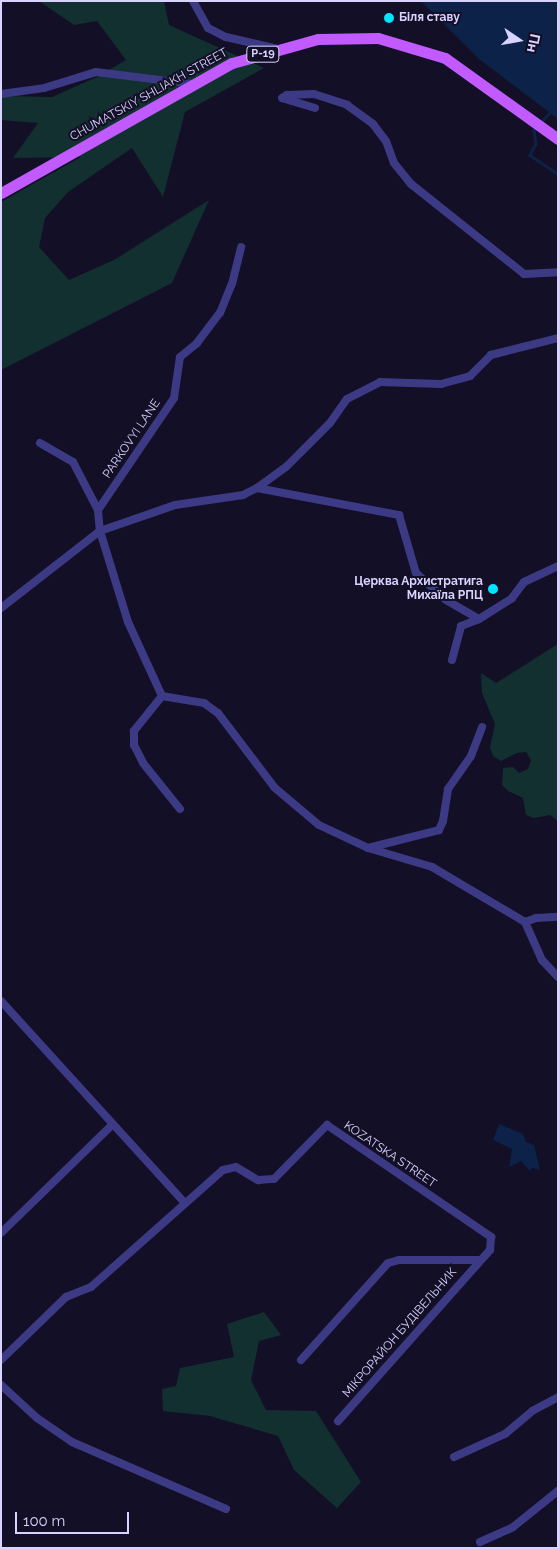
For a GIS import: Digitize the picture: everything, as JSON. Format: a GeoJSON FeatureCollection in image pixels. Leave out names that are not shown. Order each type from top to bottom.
{"type":"FeatureCollection","features":[{"type":"Feature","properties":{"kind":"main road","name":"CHUMATSKIY SHLIAKH STREET"},"geometry":{"type":"LineString","coordinates":[[1,193],[232,63],[318,39],[349,36],[378,38],[412,46],[445,58],[558,139]]}},
{"type":"Feature","properties":{"kind":"street"},"geometry":{"type":"LineString","coordinates":[[192,1],[208,28],[226,37],[280,50]]}},
{"type":"Feature","properties":{"kind":"street"},"geometry":{"type":"LineString","coordinates":[[1,94],[44,88],[96,72],[194,85]]}},
{"type":"Feature","properties":{"kind":"street"},"geometry":{"type":"LineString","coordinates":[[315,108],[282,98],[287,95],[314,94],[347,105],[373,124],[386,141],[394,163],[411,184],[524,274],[558,272]]}},
{"type":"Feature","properties":{"kind":"street","name":"PARKOVYI LANE"},"geometry":{"type":"LineString","coordinates":[[98,510],[174,398],[180,357],[197,343],[220,312],[232,284],[241,247]]}},
{"type":"Feature","properties":{"kind":"street"},"geometry":{"type":"LineString","coordinates":[[1,608],[100,531],[175,506],[243,494],[257,488],[286,467],[330,423],[347,399],[380,382],[440,384],[470,376],[491,355],[558,338]]}},
{"type":"Feature","properties":{"kind":"street"},"geometry":{"type":"LineString","coordinates":[[40,443],[73,462],[98,510],[100,531],[128,622],[162,696]]}},
{"type":"Feature","properties":{"kind":"street"},"geometry":{"type":"LineString","coordinates":[[257,488],[399,515],[416,573],[446,600],[479,619]]}},
{"type":"Feature","properties":{"kind":"street"},"geometry":{"type":"LineString","coordinates":[[452,660],[460,626],[479,619],[512,598],[524,582],[558,566]]}},
{"type":"Feature","properties":{"kind":"street"},"geometry":{"type":"LineString","coordinates":[[162,696],[134,731],[134,745],[143,763],[180,809]]}},
{"type":"Feature","properties":{"kind":"street"},"geometry":{"type":"LineString","coordinates":[[162,696],[204,703],[218,713],[275,788],[319,825],[368,848],[432,867],[525,922],[542,960],[558,977]]}},
{"type":"Feature","properties":{"kind":"street"},"geometry":{"type":"LineString","coordinates":[[368,848],[439,830],[448,789],[471,756],[482,727]]}},
{"type":"Feature","properties":{"kind":"street"},"geometry":{"type":"LineString","coordinates":[[525,922],[536,918],[558,918]]}},
{"type":"Feature","properties":{"kind":"street"},"geometry":{"type":"LineString","coordinates":[[1,1001],[184,1202]]}},
{"type":"Feature","properties":{"kind":"street"},"geometry":{"type":"LineString","coordinates":[[1,1233],[112,1125]]}},
{"type":"Feature","properties":{"kind":"street","name":"KOZATSKA STREET"},"geometry":{"type":"LineString","coordinates":[[1,1360],[66,1298],[91,1287],[184,1202],[224,1170],[236,1167],[258,1180],[274,1179],[327,1125],[491,1237]]}},
{"type":"Feature","properties":{"kind":"street","name":"МІКРОРАЙОН БУДІВЕЛЬНИК"},"geometry":{"type":"LineString","coordinates":[[338,1421],[490,1250],[491,1237]]}},
{"type":"Feature","properties":{"kind":"street","name":"МІКРОРАЙОН БУДІВЕЛЬНИК"},"geometry":{"type":"LineString","coordinates":[[301,1360],[388,1263],[399,1260],[480,1260]]}},
{"type":"Feature","properties":{"kind":"street"},"geometry":{"type":"LineString","coordinates":[[1,1385],[37,1418],[72,1442],[226,1508]]}},
{"type":"Feature","properties":{"kind":"street"},"geometry":{"type":"LineString","coordinates":[[454,1457],[505,1434],[532,1411],[558,1397]]}},
{"type":"Feature","properties":{"kind":"street"},"geometry":{"type":"LineString","coordinates":[[480,1542],[513,1527],[558,1490]]}},
{"type":"Feature","properties":{"kind":"green space"},"geometry":{"type":"Polygon","coordinates":[[[39,1],[164,1],[169,25],[264,68],[185,112],[163,197],[132,148],[68,192],[45,218],[39,247],[69,280],[114,260],[209,200],[172,283],[1,370],[1,202],[81,157],[13,158],[38,123],[1,120],[1,96],[52,97],[97,77],[126,60],[97,21],[74,25],[39,1]]]}},
{"type":"Feature","properties":{"kind":"green space"},"geometry":{"type":"Polygon","coordinates":[[[558,644],[558,821],[550,815],[534,818],[526,815],[523,798],[508,791],[502,785],[503,768],[513,767],[519,773],[528,769],[531,760],[526,752],[517,753],[501,761],[493,756],[490,747],[495,724],[482,693],[481,673],[496,683],[558,644]]]}},
{"type":"Feature","properties":{"kind":"green space"},"geometry":{"type":"Polygon","coordinates":[[[264,1312],[281,1335],[259,1341],[251,1380],[266,1410],[316,1411],[361,1482],[337,1508],[294,1470],[278,1436],[210,1416],[163,1411],[162,1389],[176,1386],[180,1368],[234,1357],[227,1324],[264,1312]]]}},
{"type":"Feature","properties":{"kind":"water"},"geometry":{"type":"Polygon","coordinates":[[[421,1],[558,1],[558,119],[479,59],[421,1]]]}},
{"type":"Feature","properties":{"kind":"water"},"geometry":{"type":"Polygon","coordinates":[[[499,1124],[523,1134],[526,1142],[534,1145],[540,1170],[532,1168],[530,1171],[521,1161],[509,1167],[512,1149],[493,1140],[499,1124]]]}},
{"type":"Feature","properties":{"kind":"waterway"},"geometry":{"type":"LineString","coordinates":[[540,123],[549,113]]}},
{"type":"Feature","properties":{"kind":"waterway"},"geometry":{"type":"LineString","coordinates":[[537,127],[534,130],[536,144],[530,155],[558,174]]}},
{"type":"Feature","properties":{"kind":"place","name":"Біля ставу"},"geometry":{"type":"Point","coordinates":[389,18]}},
{"type":"Feature","properties":{"kind":"place","name":"Церква Архистратига Михаїла РПЦ"},"geometry":{"type":"Point","coordinates":[493,589]}}]}
